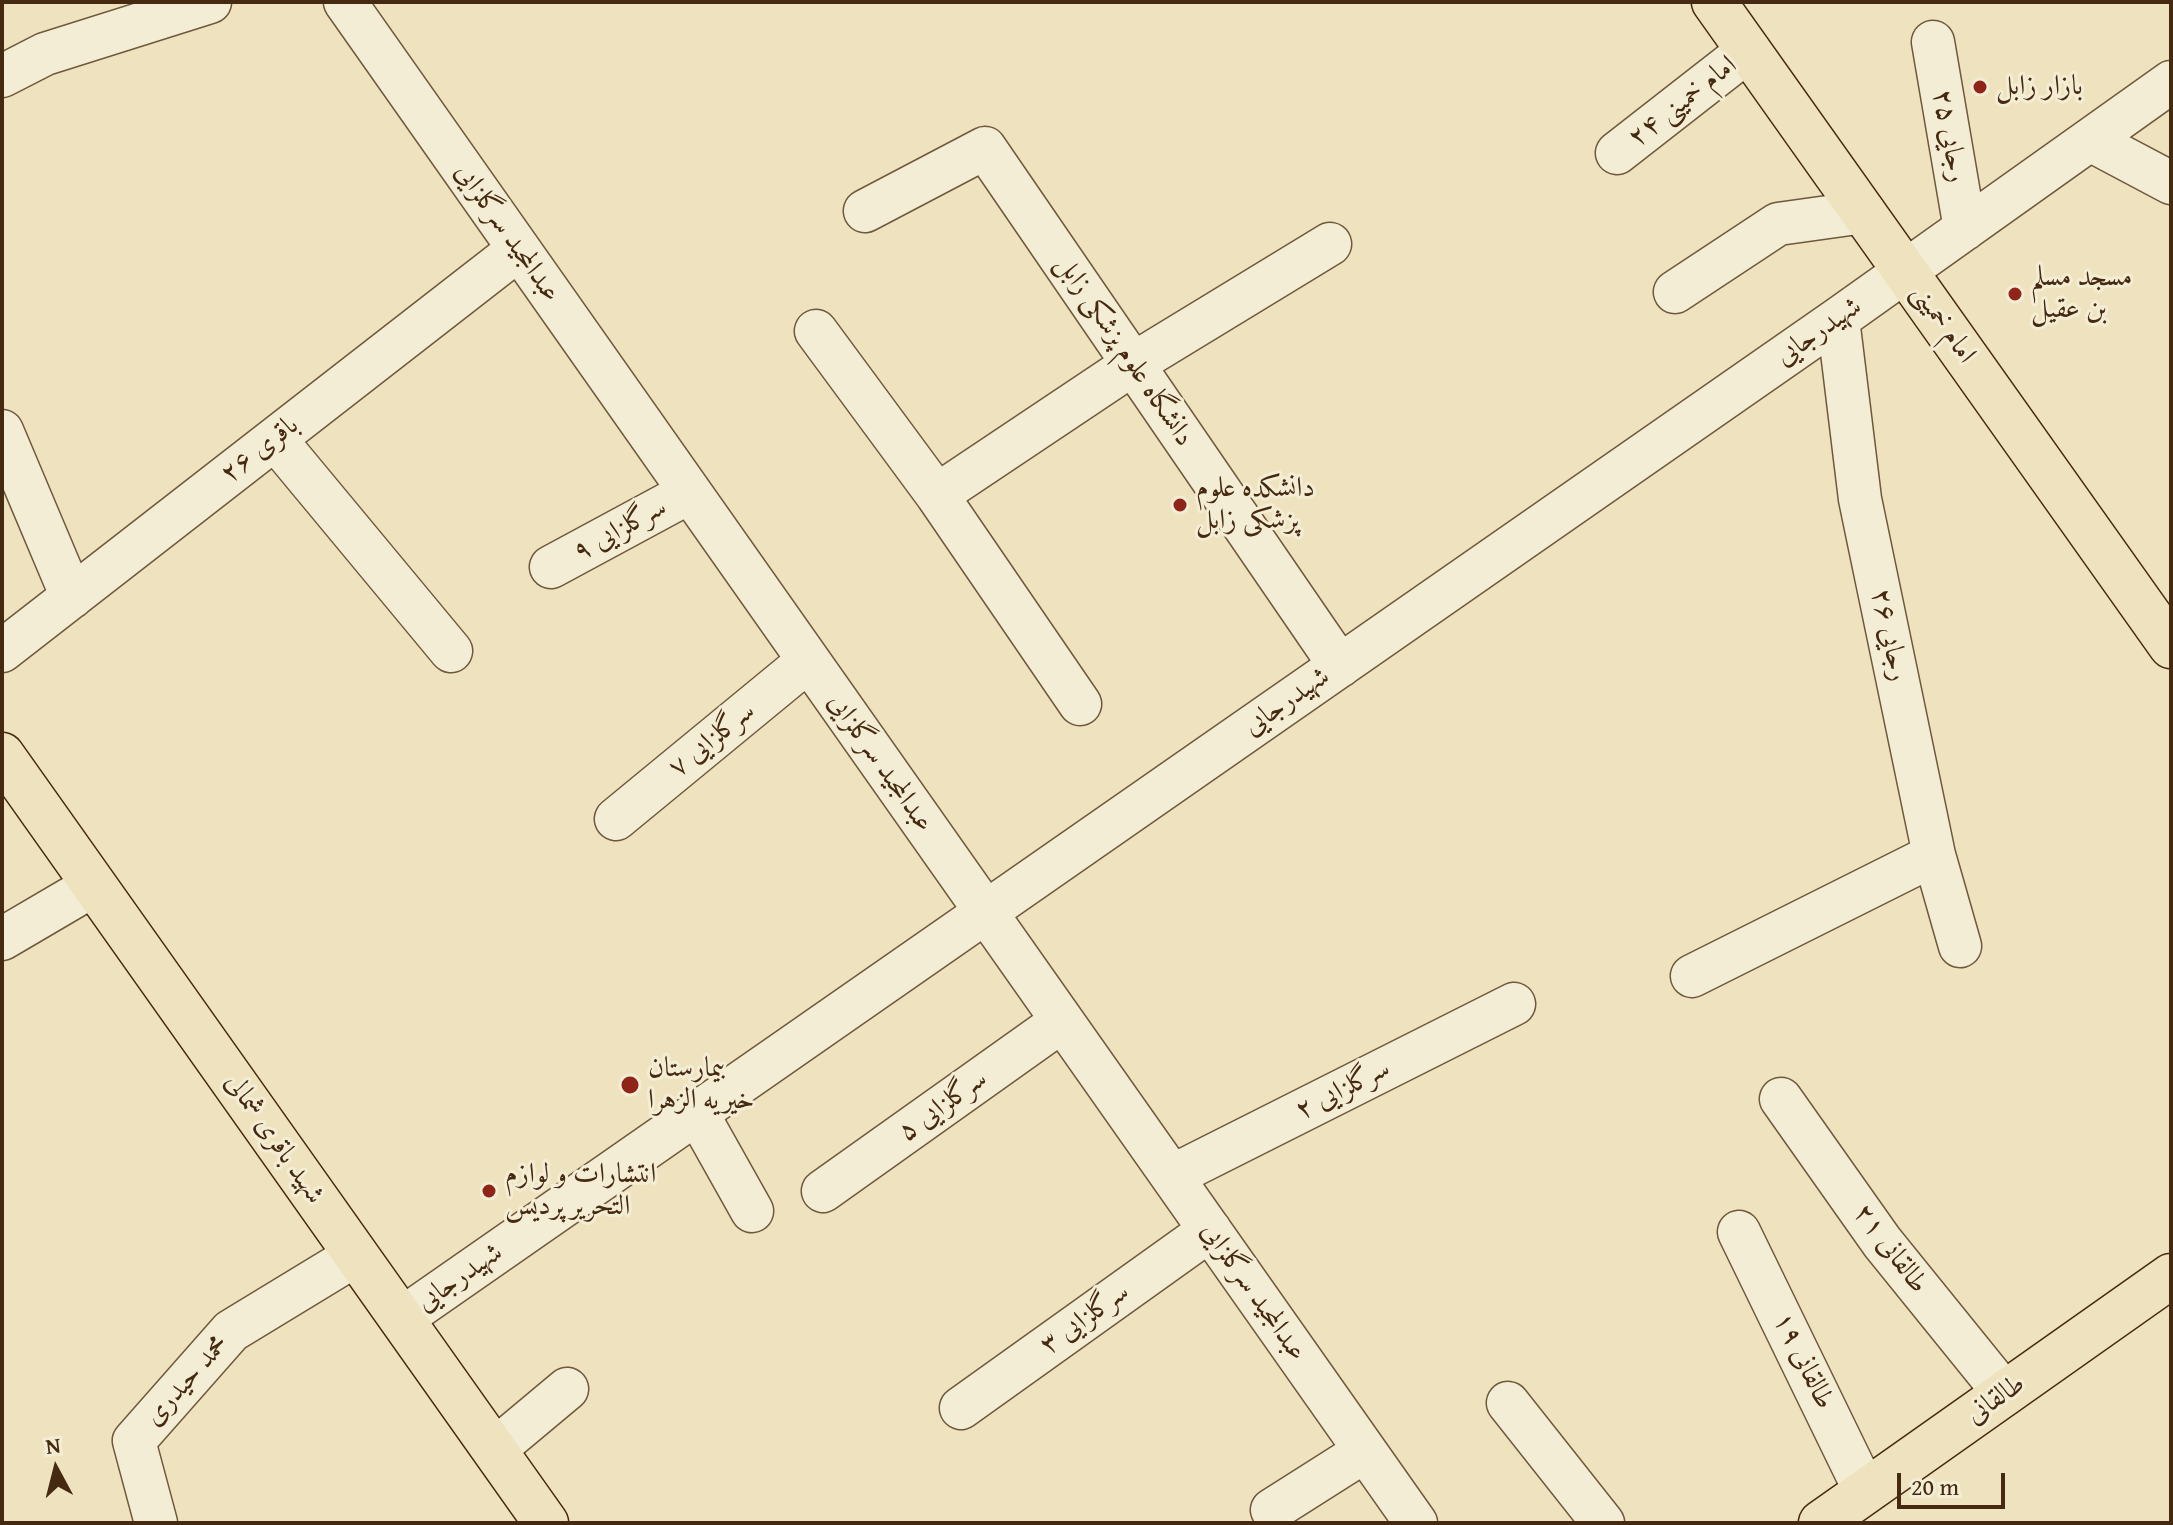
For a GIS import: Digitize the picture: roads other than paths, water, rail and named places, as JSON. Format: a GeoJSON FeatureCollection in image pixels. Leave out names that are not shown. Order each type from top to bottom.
{"type":"FeatureCollection","features":[{"type":"Feature","properties":{"kind":"main road","name":"امام خمینی"},"geometry":{"type":"LineString","coordinates":[[1714,2],[2171,646]]}},
{"type":"Feature","properties":{"kind":"main road","name":"شهید باقری شمالی"},"geometry":{"type":"LineString","coordinates":[[2,755],[546,1523]]}},
{"type":"Feature","properties":{"kind":"main road","name":"طالقانی"},"geometry":{"type":"LineString","coordinates":[[1868,1507],[2005,1394],[2171,1276]]}},
{"type":"Feature","properties":{"kind":"main road","name":"طالقانی"},"geometry":{"type":"LineString","coordinates":[[1821,1523],[1868,1507],[2171,1307]]}},
{"type":"Feature","properties":{"kind":"street"},"geometry":{"type":"LineString","coordinates":[[2,76],[45,54],[210,2]]}},
{"type":"Feature","properties":{"kind":"street","name":"عبدالمجید سرگلزایی"},"geometry":{"type":"LineString","coordinates":[[345,2],[1416,1523]]}},
{"type":"Feature","properties":{"kind":"street","name":"رجایی ۲۵"},"geometry":{"type":"LineString","coordinates":[[1933,42],[1965,229]]}},
{"type":"Feature","properties":{"kind":"street","name":"امام خمینی ۲۴"},"geometry":{"type":"LineString","coordinates":[[1617,153],[1749,50]]}},
{"type":"Feature","properties":{"kind":"street","name":"شهیدرجایی"},"geometry":{"type":"LineString","coordinates":[[401,1319],[1906,272],[2171,82]]}},
{"type":"Feature","properties":{"kind":"street"},"geometry":{"type":"LineString","coordinates":[[2090,140],[2171,183]]}},
{"type":"Feature","properties":{"kind":"street","name":"دانشگاه علوم پزشکی زابل"},"geometry":{"type":"LineString","coordinates":[[865,211],[985,148],[1340,666]]}},
{"type":"Feature","properties":{"kind":"street"},"geometry":{"type":"LineString","coordinates":[[1675,292],[1778,224],[1864,212]]}},
{"type":"Feature","properties":{"kind":"street"},"geometry":{"type":"LineString","coordinates":[[937,495],[1133,364],[1330,244]]}},
{"type":"Feature","properties":{"kind":"street","name":"باقری ۲۶"},"geometry":{"type":"LineString","coordinates":[[2,651],[519,249]]}},
{"type":"Feature","properties":{"kind":"street","name":"رجایی ۲۶"},"geometry":{"type":"LineString","coordinates":[[1838,319],[1860,499],[1934,855],[1960,946]]}},
{"type":"Feature","properties":{"kind":"street"},"geometry":{"type":"LineString","coordinates":[[816,331],[937,495],[1080,704]]}},
{"type":"Feature","properties":{"kind":"street"},"geometry":{"type":"LineString","coordinates":[[2,431],[72,597]]}},
{"type":"Feature","properties":{"kind":"street"},"geometry":{"type":"LineString","coordinates":[[275,439],[451,651]]}},
{"type":"Feature","properties":{"kind":"street","name":"سرگلزایی ۹"},"geometry":{"type":"LineString","coordinates":[[551,567],[690,492]]}},
{"type":"Feature","properties":{"kind":"street","name":"سرگلزایی ۷"},"geometry":{"type":"LineString","coordinates":[[616,819],[808,661]]}},
{"type":"Feature","properties":{"kind":"street"},"geometry":{"type":"LineString","coordinates":[[1692,976],[1934,855]]}},
{"type":"Feature","properties":{"kind":"street"},"geometry":{"type":"LineString","coordinates":[[2,939],[94,885]]}},
{"type":"Feature","properties":{"kind":"street","name":"سرگلزایی ۲"},"geometry":{"type":"LineString","coordinates":[[1172,1176],[1514,1004]]}},
{"type":"Feature","properties":{"kind":"street","name":"سرگلزایی ۵"},"geometry":{"type":"LineString","coordinates":[[823,1191],[1062,1021]]}},
{"type":"Feature","properties":{"kind":"street","name":"طالقانی ۲۱"},"geometry":{"type":"LineString","coordinates":[[1781,1099],[1882,1242],[2005,1394]]}},
{"type":"Feature","properties":{"kind":"street"},"geometry":{"type":"LineString","coordinates":[[697,1113],[752,1211]]}},
{"type":"Feature","properties":{"kind":"street","name":"سرگلزایی ۳"},"geometry":{"type":"LineString","coordinates":[[961,1408],[1210,1230]]}},
{"type":"Feature","properties":{"kind":"street","name":"طالقانی ۱۹"},"geometry":{"type":"LineString","coordinates":[[1739,1232],[1868,1507]]}},
{"type":"Feature","properties":{"kind":"street","name":"محمد حیدری"},"geometry":{"type":"LineString","coordinates":[[156,1523],[134,1441],[231,1331],[356,1255]]}},
{"type":"Feature","properties":{"kind":"street"},"geometry":{"type":"LineString","coordinates":[[494,1450],[567,1389]]}},
{"type":"Feature","properties":{"kind":"street"},"geometry":{"type":"LineString","coordinates":[[1508,1403],[1603,1523]]}},
{"type":"Feature","properties":{"kind":"street"},"geometry":{"type":"LineString","coordinates":[[1272,1510],[1365,1451]]}},
{"type":"Feature","properties":{"kind":"place","name":"بازار زابل"},"geometry":{"type":"Point","coordinates":[1980,87]}},
{"type":"Feature","properties":{"kind":"place","name":"مسجد مسلم بن عقیل"},"geometry":{"type":"Point","coordinates":[2015,294]}},
{"type":"Feature","properties":{"kind":"place","name":"دانشکده علوم پزشکی زابل"},"geometry":{"type":"Point","coordinates":[1180,505]}},
{"type":"Feature","properties":{"kind":"place","name":"بیمارستان خیریه الزهرا"},"geometry":{"type":"Point","coordinates":[630,1085]}},
{"type":"Feature","properties":{"kind":"place","name":"انتشارات و لوازم التحریر پردیس"},"geometry":{"type":"Point","coordinates":[489,1191]}}]}
